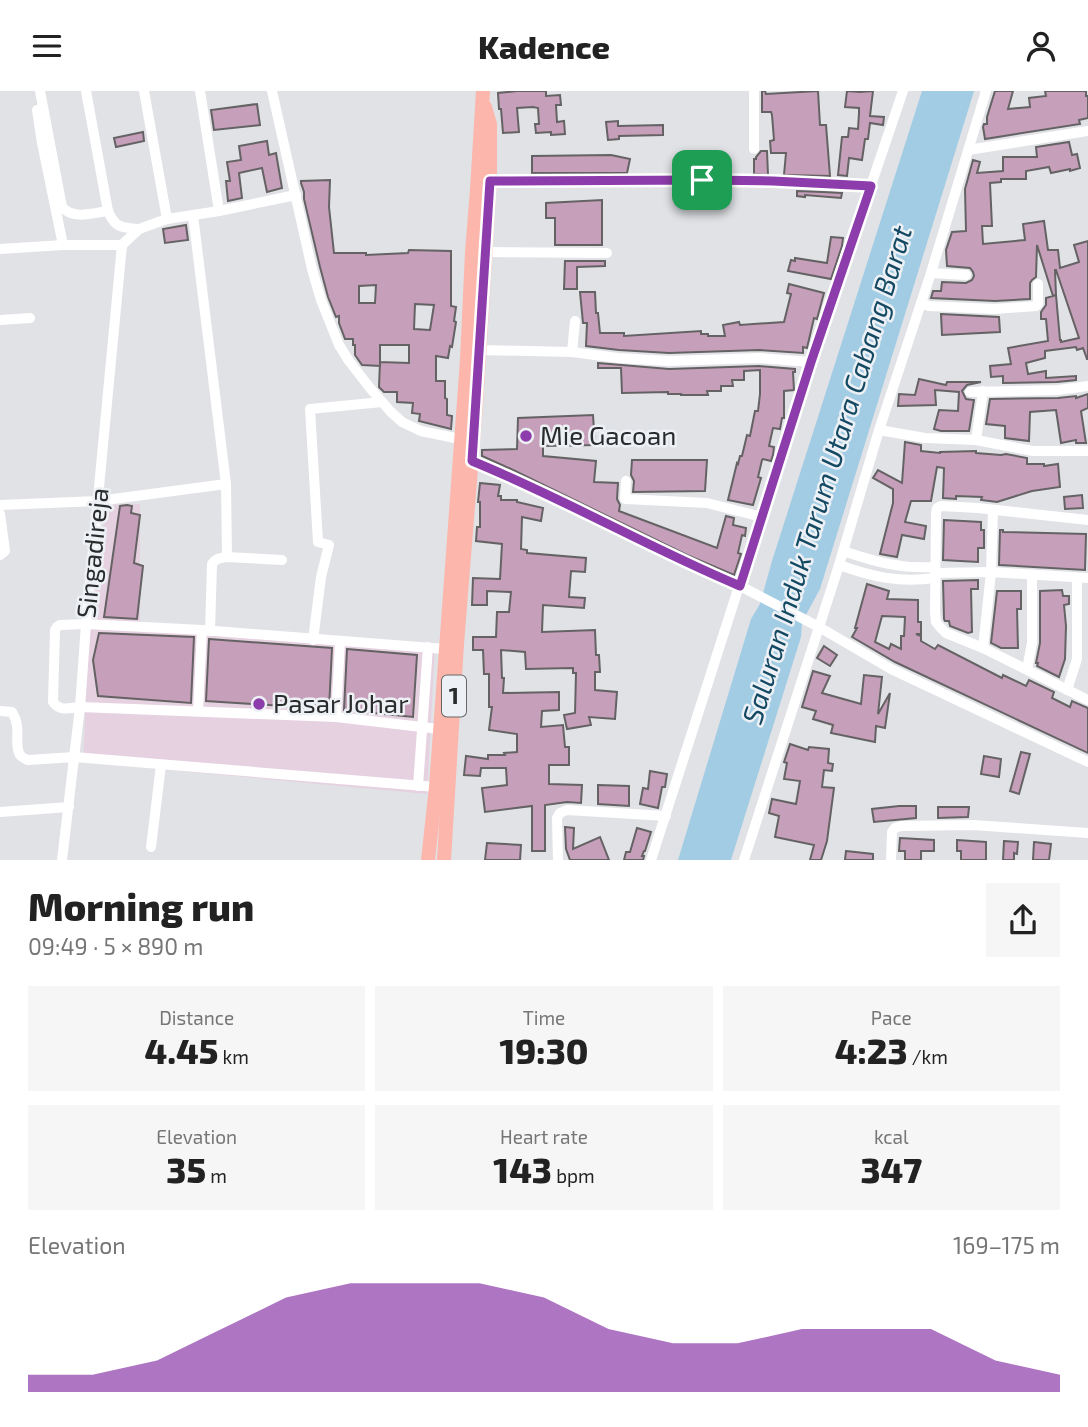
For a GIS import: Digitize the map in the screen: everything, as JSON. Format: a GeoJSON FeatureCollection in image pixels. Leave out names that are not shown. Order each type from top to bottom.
{"type":"FeatureCollection","features":[{"type":"Feature","properties":{"kind":"main road","name":"1"},"geometry":{"type":"LineString","coordinates":[[444,860],[490,181],[491,124],[483,95]]}},
{"type":"Feature","properties":{"kind":"main road","name":"1"},"geometry":{"type":"LineString","coordinates":[[428,860],[436,787],[467,360],[483,95]]}},
{"type":"Feature","properties":{"kind":"street"},"geometry":{"type":"LineString","coordinates":[[34,91],[63,245]]}},
{"type":"Feature","properties":{"kind":"street"},"geometry":{"type":"LineString","coordinates":[[40,91],[62,207],[74,215],[108,211]]}},
{"type":"Feature","properties":{"kind":"street"},"geometry":{"type":"LineString","coordinates":[[86,91],[111,219],[125,228],[139,229]]}},
{"type":"Feature","properties":{"kind":"street"},"geometry":{"type":"LineString","coordinates":[[144,91],[167,219]]}},
{"type":"Feature","properties":{"kind":"street"},"geometry":{"type":"LineString","coordinates":[[200,91],[219,211]]}},
{"type":"Feature","properties":{"kind":"street"},"geometry":{"type":"LineString","coordinates":[[272,91],[312,269],[339,345],[383,403],[410,427],[460,439]]}},
{"type":"Feature","properties":{"kind":"street"},"geometry":{"type":"LineString","coordinates":[[754,91],[754,149]]}},
{"type":"Feature","properties":{"kind":"street"},"geometry":{"type":"LineString","coordinates":[[651,860],[811,362],[903,91]]}},
{"type":"Feature","properties":{"kind":"street"},"geometry":{"type":"LineString","coordinates":[[744,860],[931,273],[986,91]]}},
{"type":"Feature","properties":{"kind":"street"},"geometry":{"type":"LineString","coordinates":[[968,150],[1088,131]]}},
{"type":"Feature","properties":{"kind":"street"},"geometry":{"type":"LineString","coordinates":[[490,181],[702,180],[871,186]]}},
{"type":"Feature","properties":{"kind":"street"},"geometry":{"type":"LineString","coordinates":[[0,249],[122,245],[139,229],[167,219],[296,195]]}},
{"type":"Feature","properties":{"kind":"street"},"geometry":{"type":"LineString","coordinates":[[193,215],[226,484],[228,557]]}},
{"type":"Feature","properties":{"kind":"street","name":"Singadireja"},"geometry":{"type":"LineString","coordinates":[[62,860],[80,707],[122,245]]}},
{"type":"Feature","properties":{"kind":"street"},"geometry":{"type":"LineString","coordinates":[[485,252],[607,253]]}},
{"type":"Feature","properties":{"kind":"street"},"geometry":{"type":"LineString","coordinates":[[931,273],[966,275]]}},
{"type":"Feature","properties":{"kind":"street"},"geometry":{"type":"LineString","coordinates":[[921,303],[929,306],[984,309],[1036,306],[1038,284]]}},
{"type":"Feature","properties":{"kind":"street"},"geometry":{"type":"LineString","coordinates":[[0,320],[30,318]]}},
{"type":"Feature","properties":{"kind":"street"},"geometry":{"type":"LineString","coordinates":[[572,352],[575,321]]}},
{"type":"Feature","properties":{"kind":"street"},"geometry":{"type":"LineString","coordinates":[[479,350],[572,352],[647,360],[759,358],[811,362]]}},
{"type":"Feature","properties":{"kind":"street"},"geometry":{"type":"LineString","coordinates":[[970,392],[1058,390],[1088,386]]}},
{"type":"Feature","properties":{"kind":"street"},"geometry":{"type":"LineString","coordinates":[[976,440],[983,391]]}},
{"type":"Feature","properties":{"kind":"street"},"geometry":{"type":"LineString","coordinates":[[313,640],[321,577],[329,545],[318,542],[310,409],[383,403]]}},
{"type":"Feature","properties":{"kind":"street"},"geometry":{"type":"LineString","coordinates":[[879,430],[925,438],[976,440],[1033,451],[1088,451]]}},
{"type":"Feature","properties":{"kind":"street"},"geometry":{"type":"LineString","coordinates":[[472,461],[740,586],[819,627],[891,669],[1088,762]]}},
{"type":"Feature","properties":{"kind":"street"},"geometry":{"type":"LineString","coordinates":[[626,481],[625,499],[706,503],[762,517]]}},
{"type":"Feature","properties":{"kind":"street"},"geometry":{"type":"LineString","coordinates":[[0,505],[99,501],[226,484]]}},
{"type":"Feature","properties":{"kind":"street"},"geometry":{"type":"LineString","coordinates":[[1088,520],[945,505],[937,508],[935,526],[935,612],[936,622],[940,627],[946,633],[984,648],[1088,700]]}},
{"type":"Feature","properties":{"kind":"street"},"geometry":{"type":"LineString","coordinates":[[984,648],[993,510]]}},
{"type":"Feature","properties":{"kind":"street"},"geometry":{"type":"LineString","coordinates":[[0,514],[5,551],[0,555]]}},
{"type":"Feature","properties":{"kind":"street"},"geometry":{"type":"LineString","coordinates":[[843,551],[870,560],[935,573]]}},
{"type":"Feature","properties":{"kind":"street"},"geometry":{"type":"LineString","coordinates":[[198,711],[212,564],[219,558],[228,557],[282,560]]}},
{"type":"Feature","properties":{"kind":"street"},"geometry":{"type":"LineString","coordinates":[[866,575],[870,560]]}},
{"type":"Feature","properties":{"kind":"street"},"geometry":{"type":"LineString","coordinates":[[839,565],[866,575],[889,579],[935,573],[991,572],[1082,578],[1077,659],[1067,690]]}},
{"type":"Feature","properties":{"kind":"street"},"geometry":{"type":"LineString","coordinates":[[899,579],[901,567]]}},
{"type":"Feature","properties":{"kind":"street"},"geometry":{"type":"LineString","coordinates":[[1027,669],[1032,643],[1032,575]]}},
{"type":"Feature","properties":{"kind":"street"},"geometry":{"type":"LineString","coordinates":[[439,729],[336,717],[80,707],[63,709],[53,702],[55,629],[60,625],[86,624],[445,649]]}},
{"type":"Feature","properties":{"kind":"street"},"geometry":{"type":"LineString","coordinates":[[336,717],[340,642]]}},
{"type":"Feature","properties":{"kind":"street"},"geometry":{"type":"LineString","coordinates":[[418,786],[428,647]]}},
{"type":"Feature","properties":{"kind":"street"},"geometry":{"type":"LineString","coordinates":[[0,711],[12,712],[17,720],[19,753],[22,758],[29,760],[74,757],[436,787]]}},
{"type":"Feature","properties":{"kind":"street"},"geometry":{"type":"LineString","coordinates":[[151,847],[161,765]]}},
{"type":"Feature","properties":{"kind":"street"},"geometry":{"type":"LineString","coordinates":[[0,812],[69,807]]}},
{"type":"Feature","properties":{"kind":"street"},"geometry":{"type":"LineString","coordinates":[[558,860],[559,813],[567,810],[666,816]]}},
{"type":"Feature","properties":{"kind":"street"},"geometry":{"type":"LineString","coordinates":[[891,860],[892,832],[901,826],[973,825],[1088,833]]}},
{"type":"Feature","properties":{"kind":"shaded area","name":"Pasar Johar"},"geometry":{"type":"Polygon","coordinates":[[[140,504],[140,624],[435,646],[427,794],[83,762],[89,634],[106,505],[140,504]]]}},
{"type":"Feature","properties":{"kind":"water","name":"Saluran Induk Tarum Utara Cabang Barat"},"geometry":{"type":"Polygon","coordinates":[[[922,91],[974,91],[820,589],[802,622],[801,637],[731,860],[678,860],[751,619],[760,604],[922,91]]]}},
{"type":"Feature","properties":{"kind":"building"},"geometry":{"type":"Polygon","coordinates":[[[546,91],[546,96],[560,95],[561,105],[556,105],[557,122],[564,121],[565,134],[536,133],[535,124],[539,124],[538,108],[533,107],[517,108],[519,132],[503,133],[498,93],[546,91]]]}},
{"type":"Feature","properties":{"kind":"building"},"geometry":{"type":"Polygon","coordinates":[[[762,91],[766,94],[818,91],[820,125],[826,125],[830,176],[784,175],[786,153],[771,153],[770,141],[774,140],[772,115],[771,112],[762,112],[762,91]]]}},
{"type":"Feature","properties":{"kind":"building"},"geometry":{"type":"Polygon","coordinates":[[[847,91],[873,91],[870,116],[884,117],[883,125],[870,123],[862,160],[849,158],[847,176],[838,175],[842,137],[848,137],[849,128],[858,129],[859,108],[845,107],[847,91]]]}},
{"type":"Feature","properties":{"kind":"building"},"geometry":{"type":"Polygon","coordinates":[[[995,91],[1013,91],[1008,109],[1030,107],[1029,98],[1046,96],[1045,91],[1086,91],[1088,118],[1079,120],[1080,124],[985,139],[983,127],[987,124],[995,91]]]}},
{"type":"Feature","properties":{"kind":"building"},"geometry":{"type":"Polygon","coordinates":[[[257,104],[260,125],[214,130],[211,110],[257,104]]]}},
{"type":"Feature","properties":{"kind":"building"},"geometry":{"type":"Polygon","coordinates":[[[618,121],[618,126],[663,125],[663,135],[619,136],[619,139],[608,140],[606,122],[618,121]]]}},
{"type":"Feature","properties":{"kind":"building"},"geometry":{"type":"Polygon","coordinates":[[[143,132],[144,141],[116,147],[114,138],[143,132]]]}},
{"type":"Feature","properties":{"kind":"building"},"geometry":{"type":"Polygon","coordinates":[[[267,141],[269,155],[276,153],[282,188],[267,192],[262,168],[239,173],[242,198],[228,201],[226,181],[230,181],[227,162],[241,160],[239,146],[267,141]]]}},
{"type":"Feature","properties":{"kind":"building"},"geometry":{"type":"Polygon","coordinates":[[[1069,142],[1072,155],[1077,154],[1080,168],[1051,173],[1049,167],[1026,171],[1026,179],[1001,179],[1001,182],[990,183],[992,226],[982,226],[983,244],[1025,240],[1023,224],[1044,221],[1048,250],[1058,250],[1060,268],[1079,262],[1074,245],[1088,241],[1088,359],[1083,348],[1077,350],[1076,347],[1045,351],[1045,358],[1026,363],[1028,374],[1046,371],[1046,378],[1076,376],[1076,380],[1003,383],[1003,376],[991,377],[990,366],[1011,364],[1008,348],[1048,341],[1046,319],[1041,319],[1041,312],[1046,305],[1046,298],[1053,296],[1037,245],[1036,277],[1030,283],[1030,299],[995,301],[931,298],[933,291],[941,291],[942,282],[966,283],[974,276],[970,268],[947,266],[946,250],[952,232],[966,231],[965,189],[973,160],[980,162],[977,173],[1003,171],[1003,157],[1037,157],[1036,147],[1069,142]],[[1055,270],[1061,342],[1079,338],[1055,270]]]}},
{"type":"Feature","properties":{"kind":"building"},"geometry":{"type":"Polygon","coordinates":[[[761,151],[767,151],[768,175],[754,174],[754,159],[761,151]]]}},
{"type":"Feature","properties":{"kind":"building"},"geometry":{"type":"Polygon","coordinates":[[[611,155],[630,159],[627,173],[532,173],[532,156],[611,155]]]}},
{"type":"Feature","properties":{"kind":"building"},"geometry":{"type":"Polygon","coordinates":[[[330,180],[329,207],[334,253],[366,255],[408,253],[409,250],[451,251],[451,306],[456,307],[456,322],[448,358],[436,356],[436,381],[445,381],[447,415],[452,416],[451,429],[419,421],[420,414],[412,413],[413,403],[397,402],[397,392],[384,392],[379,387],[380,366],[362,365],[355,355],[353,339],[345,339],[339,316],[336,317],[328,297],[301,181],[330,180]],[[376,285],[359,286],[359,303],[375,303],[376,285]],[[415,304],[414,329],[430,330],[434,305],[415,304]],[[380,345],[380,362],[409,363],[409,345],[380,345]]]}},
{"type":"Feature","properties":{"kind":"building"},"geometry":{"type":"Polygon","coordinates":[[[797,191],[842,193],[841,198],[805,197],[797,196],[797,191]]]}},
{"type":"Feature","properties":{"kind":"building"},"geometry":{"type":"Polygon","coordinates":[[[602,200],[602,245],[555,245],[555,218],[546,218],[546,203],[602,200]]]}},
{"type":"Feature","properties":{"kind":"building"},"geometry":{"type":"Polygon","coordinates":[[[186,225],[188,240],[165,243],[163,229],[186,225]]]}},
{"type":"Feature","properties":{"kind":"building"},"geometry":{"type":"Polygon","coordinates":[[[831,237],[843,238],[831,279],[788,271],[791,260],[795,261],[795,258],[827,263],[831,237]]]}},
{"type":"Feature","properties":{"kind":"building"},"geometry":{"type":"Polygon","coordinates":[[[565,261],[605,261],[605,266],[577,267],[577,289],[564,289],[565,261]]]}},
{"type":"Feature","properties":{"kind":"building"},"geometry":{"type":"Polygon","coordinates":[[[789,284],[824,293],[817,319],[814,318],[807,348],[803,347],[803,353],[759,350],[669,353],[586,346],[587,323],[583,323],[580,292],[595,292],[600,333],[624,333],[624,336],[701,331],[701,334],[708,336],[725,336],[723,325],[739,322],[740,325],[784,322],[791,294],[787,293],[789,284]]]}},
{"type":"Feature","properties":{"kind":"building"},"geometry":{"type":"Polygon","coordinates":[[[941,314],[999,317],[1000,332],[942,335],[941,314]]]}},
{"type":"Feature","properties":{"kind":"building"},"geometry":{"type":"Polygon","coordinates":[[[598,363],[669,369],[759,366],[795,369],[794,390],[784,391],[784,418],[780,429],[773,428],[769,446],[774,447],[773,455],[771,461],[762,460],[758,477],[761,478],[753,505],[728,500],[737,463],[742,456],[747,435],[750,436],[755,411],[758,411],[760,370],[744,371],[744,380],[732,380],[733,386],[721,386],[721,391],[707,391],[708,395],[622,393],[621,368],[598,368],[598,363]]]}},
{"type":"Feature","properties":{"kind":"building"},"geometry":{"type":"Polygon","coordinates":[[[919,379],[946,385],[947,382],[981,382],[967,385],[962,391],[966,399],[974,400],[969,431],[934,429],[939,410],[958,411],[959,392],[935,390],[936,405],[898,406],[899,394],[915,395],[919,379]]]}},
{"type":"Feature","properties":{"kind":"building"},"geometry":{"type":"Polygon","coordinates":[[[1088,394],[1088,408],[1081,411],[1086,443],[1076,443],[1076,440],[1061,443],[1056,410],[1030,412],[1029,441],[1005,438],[1005,426],[986,424],[990,399],[1076,398],[1088,394]]]}},
{"type":"Feature","properties":{"kind":"building"},"geometry":{"type":"Polygon","coordinates":[[[593,415],[595,445],[543,446],[543,456],[596,461],[594,482],[618,483],[619,511],[717,548],[726,516],[734,518],[733,525],[746,528],[745,536],[742,535],[738,553],[741,554],[734,575],[482,456],[482,450],[517,449],[518,418],[593,415]]]}},
{"type":"Feature","properties":{"kind":"building"},"geometry":{"type":"Polygon","coordinates":[[[905,442],[921,445],[921,451],[976,451],[1027,458],[1027,464],[1058,464],[1060,487],[1032,491],[997,502],[981,500],[982,497],[943,498],[944,468],[937,467],[931,501],[911,501],[905,522],[926,526],[924,539],[902,535],[897,557],[880,554],[893,503],[893,489],[873,478],[878,470],[902,483],[905,442]]]}},
{"type":"Feature","properties":{"kind":"building"},"geometry":{"type":"Polygon","coordinates":[[[632,460],[707,460],[705,491],[633,492],[632,460]]]}},
{"type":"Feature","properties":{"kind":"building"},"geometry":{"type":"Polygon","coordinates":[[[480,483],[500,485],[498,496],[501,496],[501,500],[517,500],[543,508],[541,521],[522,517],[521,549],[527,550],[527,553],[586,558],[585,572],[571,571],[569,597],[585,598],[584,608],[543,605],[542,632],[595,630],[600,672],[595,672],[595,690],[617,692],[615,719],[589,717],[591,725],[567,729],[564,715],[575,713],[576,673],[573,673],[573,668],[526,669],[525,652],[501,650],[503,693],[559,692],[559,710],[542,711],[541,727],[563,725],[565,747],[569,747],[569,765],[549,765],[549,784],[582,785],[581,803],[545,805],[545,851],[532,851],[532,806],[485,812],[482,788],[507,785],[506,768],[481,768],[480,776],[464,775],[466,756],[488,759],[488,755],[517,752],[517,734],[489,730],[492,707],[489,707],[489,674],[484,674],[483,650],[473,650],[473,637],[496,637],[497,612],[509,612],[511,592],[487,591],[487,605],[472,605],[473,578],[500,579],[502,544],[476,541],[477,527],[480,527],[480,483]]]}},
{"type":"Feature","properties":{"kind":"building"},"geometry":{"type":"Polygon","coordinates":[[[1082,495],[1083,508],[1065,509],[1064,497],[1082,495]]]}},
{"type":"Feature","properties":{"kind":"building"},"geometry":{"type":"Polygon","coordinates":[[[120,506],[132,506],[131,513],[140,515],[134,563],[143,566],[137,619],[104,617],[120,506]]]}},
{"type":"Feature","properties":{"kind":"building"},"geometry":{"type":"Polygon","coordinates":[[[944,520],[981,522],[984,548],[978,548],[978,562],[943,560],[944,520]]]}},
{"type":"Feature","properties":{"kind":"building"},"geometry":{"type":"Polygon","coordinates":[[[1000,530],[1086,534],[1085,570],[999,565],[1000,530]]]}},
{"type":"Feature","properties":{"kind":"building"},"geometry":{"type":"Polygon","coordinates":[[[978,580],[978,589],[971,589],[972,632],[968,633],[950,626],[949,621],[944,619],[943,581],[978,580]]]}},
{"type":"Feature","properties":{"kind":"building"},"geometry":{"type":"Polygon","coordinates":[[[867,584],[889,591],[887,599],[918,600],[921,634],[916,634],[921,636],[921,641],[935,649],[938,645],[1002,678],[1003,675],[1026,686],[1029,680],[1054,692],[1052,698],[1070,707],[1072,701],[1088,708],[1088,753],[895,662],[852,637],[867,584]],[[882,616],[875,642],[889,649],[891,644],[901,649],[905,617],[882,616]]]}},
{"type":"Feature","properties":{"kind":"building"},"geometry":{"type":"Polygon","coordinates":[[[1062,590],[1063,596],[1069,596],[1069,604],[1064,605],[1065,659],[1059,677],[1036,663],[1040,643],[1040,591],[1062,590]]]}},
{"type":"Feature","properties":{"kind":"building"},"geometry":{"type":"Polygon","coordinates":[[[997,591],[1021,591],[1021,609],[1017,609],[1018,648],[1001,648],[991,643],[997,591]]]}},
{"type":"Feature","properties":{"kind":"building"},"geometry":{"type":"Polygon","coordinates":[[[99,633],[194,637],[191,703],[98,696],[93,660],[99,633]]]}},
{"type":"Feature","properties":{"kind":"building"},"geometry":{"type":"Polygon","coordinates":[[[209,639],[332,648],[329,709],[206,701],[209,639]]]}},
{"type":"Feature","properties":{"kind":"building"},"geometry":{"type":"Polygon","coordinates":[[[824,646],[837,655],[830,666],[817,658],[824,646]]]}},
{"type":"Feature","properties":{"kind":"building"},"geometry":{"type":"Polygon","coordinates":[[[347,649],[417,655],[413,717],[344,710],[347,649]]]}},
{"type":"Feature","properties":{"kind":"building"},"geometry":{"type":"Polygon","coordinates":[[[813,671],[830,676],[822,693],[861,704],[864,675],[882,677],[878,714],[890,693],[885,728],[876,726],[875,742],[831,733],[833,725],[813,719],[816,711],[802,707],[813,671]]]}},
{"type":"Feature","properties":{"kind":"building"},"geometry":{"type":"Polygon","coordinates":[[[790,744],[808,750],[809,747],[829,749],[828,763],[833,764],[832,771],[824,770],[822,787],[834,788],[827,841],[821,860],[810,860],[814,845],[775,837],[779,816],[769,813],[772,799],[796,804],[800,781],[784,779],[787,763],[784,762],[790,744]]]}},
{"type":"Feature","properties":{"kind":"building"},"geometry":{"type":"Polygon","coordinates":[[[1021,752],[1030,754],[1019,794],[1010,791],[1021,752]]]}},
{"type":"Feature","properties":{"kind":"building"},"geometry":{"type":"Polygon","coordinates":[[[984,756],[1001,759],[999,777],[981,774],[984,756]]]}},
{"type":"Feature","properties":{"kind":"building"},"geometry":{"type":"Polygon","coordinates":[[[650,771],[667,774],[658,808],[640,804],[643,788],[648,789],[650,771]]]}},
{"type":"Feature","properties":{"kind":"building"},"geometry":{"type":"Polygon","coordinates":[[[598,785],[629,786],[629,806],[598,804],[598,785]]]}},
{"type":"Feature","properties":{"kind":"building"},"geometry":{"type":"Polygon","coordinates":[[[916,806],[916,818],[874,822],[872,809],[916,806]]]}},
{"type":"Feature","properties":{"kind":"building"},"geometry":{"type":"Polygon","coordinates":[[[938,807],[969,807],[968,817],[938,818],[938,807]]]}},
{"type":"Feature","properties":{"kind":"building"},"geometry":{"type":"Polygon","coordinates":[[[565,827],[574,828],[573,849],[600,837],[609,860],[570,860],[566,849],[565,827]]]}},
{"type":"Feature","properties":{"kind":"building"},"geometry":{"type":"Polygon","coordinates":[[[637,828],[651,832],[643,860],[624,860],[626,852],[630,852],[637,828]]]}},
{"type":"Feature","properties":{"kind":"building"},"geometry":{"type":"Polygon","coordinates":[[[900,838],[934,840],[934,851],[921,851],[921,860],[905,860],[905,851],[899,851],[900,838]]]}},
{"type":"Feature","properties":{"kind":"building"},"geometry":{"type":"Polygon","coordinates":[[[957,840],[986,842],[986,860],[961,860],[961,851],[957,851],[957,840]]]}},
{"type":"Feature","properties":{"kind":"building"},"geometry":{"type":"Polygon","coordinates":[[[1004,841],[1018,842],[1014,860],[1003,860],[1004,841]]]}},
{"type":"Feature","properties":{"kind":"building"},"geometry":{"type":"Polygon","coordinates":[[[1034,842],[1051,844],[1049,860],[1033,860],[1034,842]]]}},
{"type":"Feature","properties":{"kind":"building"},"geometry":{"type":"Polygon","coordinates":[[[487,843],[521,845],[520,860],[485,860],[487,843]]]}},
{"type":"Feature","properties":{"kind":"building"},"geometry":{"type":"Polygon","coordinates":[[[846,851],[873,854],[873,860],[845,860],[846,851]]]}},
{"type":"Feature","properties":{"kind":"place","name":"Mie Gacoan"},"geometry":{"type":"Point","coordinates":[526,436]}},
{"type":"Feature","properties":{"kind":"place","name":"Pasar Johar"},"geometry":{"type":"Point","coordinates":[259,704]}},
{"type":"Feature","properties":{"kind":"route"},"geometry":{"type":"LineString","coordinates":[[702,180],[871,186],[811,362],[740,586],[472,461],[490,181],[702,180]]}}]}
